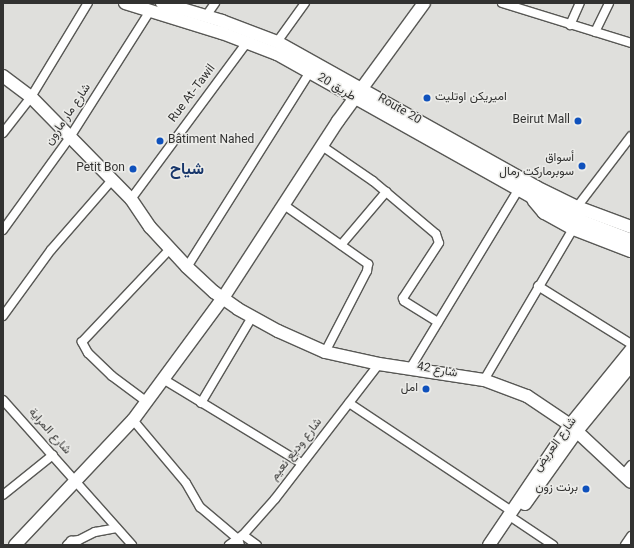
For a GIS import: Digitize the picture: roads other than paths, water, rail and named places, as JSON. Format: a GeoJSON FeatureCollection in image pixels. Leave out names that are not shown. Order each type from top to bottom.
{"type":"FeatureCollection","features":[{"type":"Feature","properties":{"kind":"highway"},"geometry":{"type":"LineString","coordinates":[[535,199],[546,211],[574,226],[631,249]]}},
{"type":"Feature","properties":{"kind":"street"},"geometry":{"type":"LineString","coordinates":[[3,133],[30,97],[88,3]]}},
{"type":"Feature","properties":{"kind":"street","name":"طريق 20"},"geometry":{"type":"LineString","coordinates":[[125,3],[247,42],[277,54],[535,199],[582,221],[631,240]]}},
{"type":"Feature","properties":{"kind":"street","name":"Route 20"},"geometry":{"type":"LineString","coordinates":[[162,3],[206,16],[277,42],[362,88],[494,165],[577,207],[631,227]]}},
{"type":"Feature","properties":{"kind":"street"},"geometry":{"type":"LineString","coordinates":[[206,16],[215,3]]}},
{"type":"Feature","properties":{"kind":"street"},"geometry":{"type":"LineString","coordinates":[[277,42],[305,3]]}},
{"type":"Feature","properties":{"kind":"street"},"geometry":{"type":"LineString","coordinates":[[15,545],[133,420],[147,402],[223,298],[354,98],[424,3]]}},
{"type":"Feature","properties":{"kind":"street"},"geometry":{"type":"LineString","coordinates":[[502,3],[631,43]]}},
{"type":"Feature","properties":{"kind":"street"},"geometry":{"type":"LineString","coordinates":[[570,25],[580,3]]}},
{"type":"Feature","properties":{"kind":"street"},"geometry":{"type":"LineString","coordinates":[[595,32],[609,3]]}},
{"type":"Feature","properties":{"kind":"street","name":"شارع مار مارون"},"geometry":{"type":"LineString","coordinates":[[3,230],[70,137],[150,11]]}},
{"type":"Feature","properties":{"kind":"street","name":"Rue At-Tawil"},"geometry":{"type":"LineString","coordinates":[[131,199],[247,42]]}},
{"type":"Feature","properties":{"kind":"street"},"geometry":{"type":"LineString","coordinates":[[188,267],[310,72]]}},
{"type":"Feature","properties":{"kind":"street","name":"شارع 42"},"geometry":{"type":"LineString","coordinates":[[3,76],[30,97],[131,199],[150,227],[188,267],[223,298],[252,318],[325,352],[379,364],[411,367],[484,380],[527,396],[573,428],[628,474]]}},
{"type":"Feature","properties":{"kind":"street"},"geometry":{"type":"LineString","coordinates":[[577,207],[631,136]]}},
{"type":"Feature","properties":{"kind":"street"},"geometry":{"type":"LineString","coordinates":[[322,146],[386,192],[438,238],[436,248],[403,298],[404,301],[438,322]]}},
{"type":"Feature","properties":{"kind":"street"},"geometry":{"type":"LineString","coordinates":[[3,316],[51,250],[112,180]]}},
{"type":"Feature","properties":{"kind":"street"},"geometry":{"type":"LineString","coordinates":[[411,367],[518,190]]}},
{"type":"Feature","properties":{"kind":"street"},"geometry":{"type":"LineString","coordinates":[[341,245],[386,192]]}},
{"type":"Feature","properties":{"kind":"street"},"geometry":{"type":"LineString","coordinates":[[284,205],[366,262],[369,267],[325,352]]}},
{"type":"Feature","properties":{"kind":"street"},"geometry":{"type":"LineString","coordinates":[[484,380],[574,226]]}},
{"type":"Feature","properties":{"kind":"street"},"geometry":{"type":"LineString","coordinates":[[147,402],[112,376],[88,353],[82,342],[170,249]]}},
{"type":"Feature","properties":{"kind":"street"},"geometry":{"type":"LineString","coordinates":[[538,286],[631,344]]}},
{"type":"Feature","properties":{"kind":"street"},"geometry":{"type":"LineString","coordinates":[[201,403],[252,318]]}},
{"type":"Feature","properties":{"kind":"street","name":"شارع العريض"},"geometry":{"type":"LineString","coordinates":[[488,545],[512,515],[573,428],[631,350]]}},
{"type":"Feature","properties":{"kind":"street","name":"شارع وديع نعيم"},"geometry":{"type":"LineString","coordinates":[[229,545],[240,540],[379,364]]}},
{"type":"Feature","properties":{"kind":"street","name":"شارع العريض"},"geometry":{"type":"LineString","coordinates":[[573,428],[631,365]]}},
{"type":"Feature","properties":{"kind":"street"},"geometry":{"type":"LineString","coordinates":[[163,379],[301,462]]}},
{"type":"Feature","properties":{"kind":"street","name":"شارع المراية"},"geometry":{"type":"LineString","coordinates":[[3,400],[54,455],[132,545]]}},
{"type":"Feature","properties":{"kind":"street"},"geometry":{"type":"LineString","coordinates":[[349,403],[553,545]]}},
{"type":"Feature","properties":{"kind":"street"},"geometry":{"type":"LineString","coordinates":[[133,420],[186,483],[200,507],[240,540],[257,545]]}},
{"type":"Feature","properties":{"kind":"street"},"geometry":{"type":"LineString","coordinates":[[3,495],[54,455]]}},
{"type":"Feature","properties":{"kind":"street","name":"شارع العريض"},"geometry":{"type":"LineString","coordinates":[[498,545],[512,515]]}},
{"type":"Feature","properties":{"kind":"street"},"geometry":{"type":"LineString","coordinates":[[66,545],[71,541],[80,540],[95,532],[117,528]]}},
{"type":"Feature","properties":{"kind":"street"},"geometry":{"type":"LineString","coordinates":[[625,545],[631,536]]}},
{"type":"Feature","properties":{"kind":"place","name":"اميريكن اوتليت"},"geometry":{"type":"Point","coordinates":[427,98]}},
{"type":"Feature","properties":{"kind":"place","name":"Beirut Mall"},"geometry":{"type":"Point","coordinates":[578,121]}},
{"type":"Feature","properties":{"kind":"place","name":"Bâtiment Nahed"},"geometry":{"type":"Point","coordinates":[160,141]}},
{"type":"Feature","properties":{"kind":"place","name":"أسواق سوبرماركت رمال"},"geometry":{"type":"Point","coordinates":[582,166]}},
{"type":"Feature","properties":{"kind":"place","name":"Petit Bon"},"geometry":{"type":"Point","coordinates":[133,169]}},
{"type":"Feature","properties":{"kind":"place","name":"امل"},"geometry":{"type":"Point","coordinates":[426,389]}},
{"type":"Feature","properties":{"kind":"place","name":"برنت زون"},"geometry":{"type":"Point","coordinates":[586,489]}},
{"type":"Feature","properties":{"kind":"district","name":"شياح"},"geometry":{"type":"Point","coordinates":[187,171]}}]}
